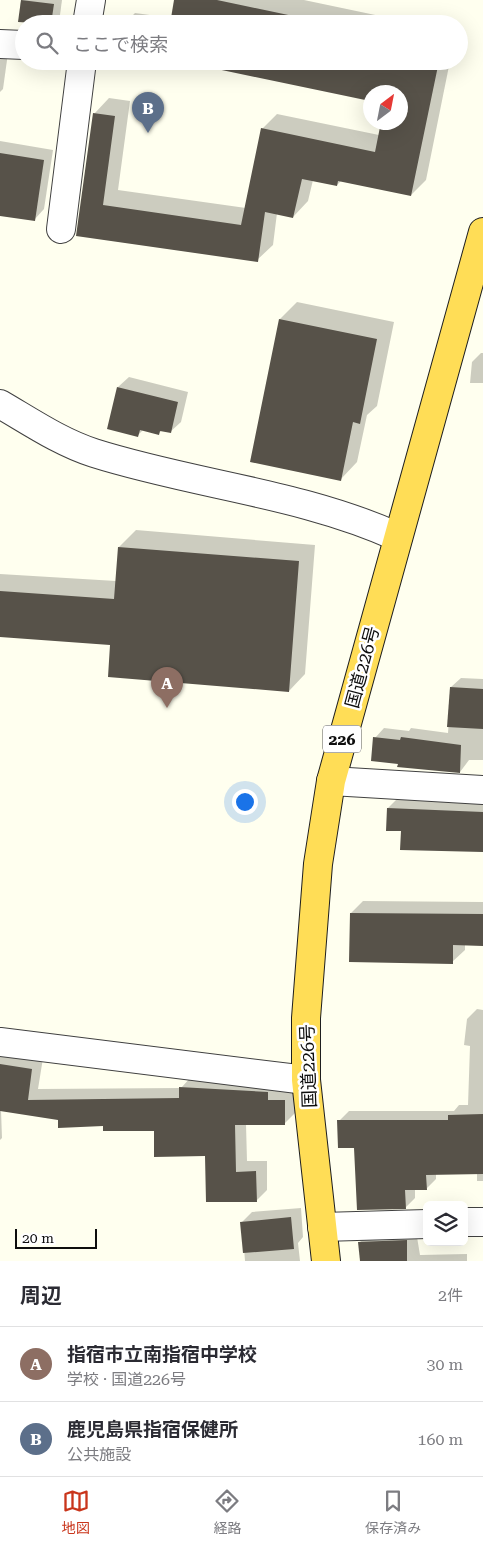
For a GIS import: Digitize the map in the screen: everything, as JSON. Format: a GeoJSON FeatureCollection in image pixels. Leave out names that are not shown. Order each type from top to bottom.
{"type":"FeatureCollection","features":[{"type":"Feature","properties":{"kind":"highway","name":"国道226号"},"geometry":{"type":"LineString","coordinates":[[326,1261],[306,1080],[310,957],[318,864],[331,781],[483,232]]}},
{"type":"Feature","properties":{"kind":"street"},"geometry":{"type":"LineString","coordinates":[[88,15],[91,0]]}},
{"type":"Feature","properties":{"kind":"street"},"geometry":{"type":"LineString","coordinates":[[0,44],[15,45]]}},
{"type":"Feature","properties":{"kind":"street"},"geometry":{"type":"LineString","coordinates":[[61,229],[81,70]]}},
{"type":"Feature","properties":{"kind":"street"},"geometry":{"type":"LineString","coordinates":[[0,404],[57,438],[94,452],[309,504],[349,516],[398,537]]}},
{"type":"Feature","properties":{"kind":"street"},"geometry":{"type":"LineString","coordinates":[[331,781],[483,790]]}},
{"type":"Feature","properties":{"kind":"street"},"geometry":{"type":"LineString","coordinates":[[0,1042],[306,1080]]}},
{"type":"Feature","properties":{"kind":"street"},"geometry":{"type":"LineString","coordinates":[[468,1222],[483,1222]]}},
{"type":"Feature","properties":{"kind":"street"},"geometry":{"type":"LineString","coordinates":[[322,1227],[423,1224]]}},
{"type":"Feature","properties":{"kind":"building"},"geometry":{"type":"Polygon","coordinates":[[[21,0],[54,4],[52,15],[19,15],[21,0]]]}},
{"type":"Feature","properties":{"kind":"building"},"geometry":{"type":"Polygon","coordinates":[[[174,0],[217,0],[288,15],[172,15],[174,0]]]}},
{"type":"Feature","properties":{"kind":"building"},"geometry":{"type":"Polygon","coordinates":[[[222,70],[437,70],[411,196],[338,181],[337,186],[302,179],[293,218],[265,212],[258,262],[76,236],[93,113],[115,116],[103,205],[241,225],[261,128],[375,152],[379,130],[408,130],[408,85],[363,85],[363,100],[222,70]]]}},
{"type":"Feature","properties":{"kind":"building"},"geometry":{"type":"Polygon","coordinates":[[[0,153],[44,160],[35,221],[0,216],[0,153]]]}},
{"type":"Feature","properties":{"kind":"building"},"geometry":{"type":"Polygon","coordinates":[[[279,319],[377,339],[360,424],[353,422],[341,481],[250,462],[279,319]]]}},
{"type":"Feature","properties":{"kind":"building"},"geometry":{"type":"Polygon","coordinates":[[[117,387],[178,402],[171,433],[160,431],[159,435],[140,430],[138,437],[107,429],[117,387]]]}},
{"type":"Feature","properties":{"kind":"building"},"geometry":{"type":"Polygon","coordinates":[[[118,547],[299,561],[289,692],[108,677],[110,645],[0,637],[0,591],[114,599],[118,547]]]}},
{"type":"Feature","properties":{"kind":"building"},"geometry":{"type":"Polygon","coordinates":[[[450,687],[483,689],[483,729],[447,727],[450,687]]]}},
{"type":"Feature","properties":{"kind":"building"},"geometry":{"type":"Polygon","coordinates":[[[373,737],[400,740],[401,737],[461,745],[460,773],[397,767],[398,764],[371,761],[373,737]]]}},
{"type":"Feature","properties":{"kind":"building"},"geometry":{"type":"Polygon","coordinates":[[[387,808],[483,812],[483,852],[400,850],[401,831],[386,831],[387,808]]]}},
{"type":"Feature","properties":{"kind":"building"},"geometry":{"type":"Polygon","coordinates":[[[350,913],[483,914],[483,946],[453,945],[453,964],[349,962],[350,913]]]}},
{"type":"Feature","properties":{"kind":"building"},"geometry":{"type":"Polygon","coordinates":[[[0,1064],[32,1069],[28,1100],[179,1098],[179,1087],[268,1092],[268,1100],[285,1100],[285,1125],[235,1125],[236,1172],[256,1171],[257,1202],[206,1202],[205,1156],[154,1157],[154,1131],[103,1131],[103,1126],[58,1128],[58,1120],[0,1111],[0,1064]]]}},
{"type":"Feature","properties":{"kind":"building"},"geometry":{"type":"Polygon","coordinates":[[[483,1114],[483,1174],[426,1175],[427,1190],[405,1190],[406,1209],[357,1210],[354,1148],[338,1148],[337,1120],[448,1120],[448,1115],[483,1114]]]}},
{"type":"Feature","properties":{"kind":"building"},"geometry":{"type":"Polygon","coordinates":[[[291,1217],[294,1249],[243,1253],[240,1222],[291,1217]]]}},
{"type":"Feature","properties":{"kind":"building"},"geometry":{"type":"Polygon","coordinates":[[[407,1240],[407,1261],[360,1261],[358,1242],[407,1240]]]}},
{"type":"Feature","properties":{"kind":"place","name":"鹿児島県指宿保健所"},"geometry":{"type":"Point","coordinates":[148,133]}},
{"type":"Feature","properties":{"kind":"place","name":"指宿市立南指宿中学校"},"geometry":{"type":"Point","coordinates":[167,708]}}]}
